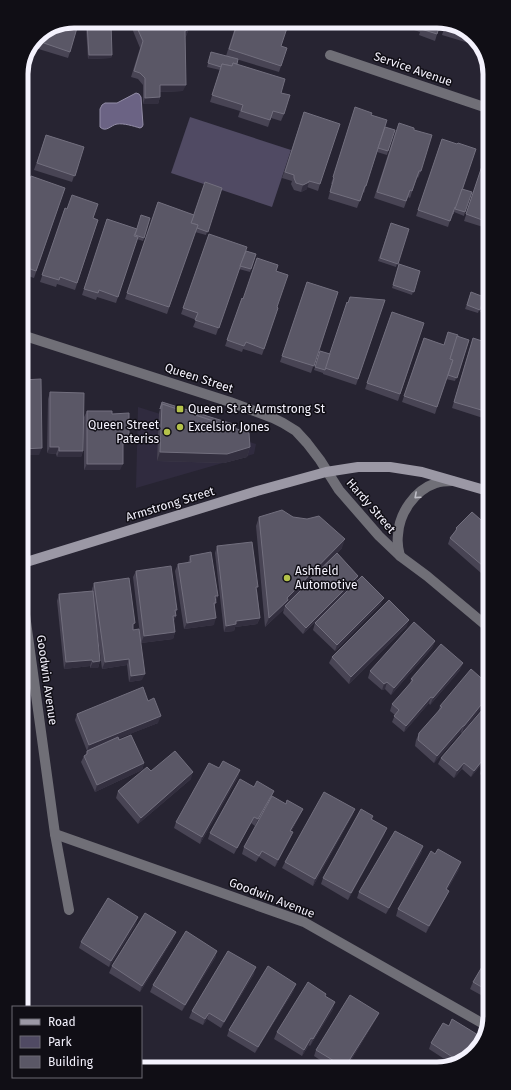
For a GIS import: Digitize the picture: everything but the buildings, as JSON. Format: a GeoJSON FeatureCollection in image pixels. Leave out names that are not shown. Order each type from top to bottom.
{"type":"FeatureCollection","features":[{"type":"Feature","properties":{"kind":"street","name":"Service Avenue"},"geometry":{"type":"LineString","coordinates":[[330,55],[483,107]]}},
{"type":"Feature","properties":{"kind":"street","name":"Queen Street"},"geometry":{"type":"LineString","coordinates":[[28,337],[196,391],[273,418],[296,431],[320,460],[326,472]]}},
{"type":"Feature","properties":{"kind":"street"},"geometry":{"type":"LineString","coordinates":[[326,472],[358,467],[390,467],[422,472],[483,490]]}},
{"type":"Feature","properties":{"kind":"street","name":"Hardy Street"},"geometry":{"type":"LineString","coordinates":[[326,472],[360,516],[379,536],[400,556],[427,576],[483,623]]}},
{"type":"Feature","properties":{"kind":"street","name":"Armstrong Street"},"geometry":{"type":"LineString","coordinates":[[28,561],[257,491],[326,472]]}},
{"type":"Feature","properties":{"kind":"street","name":"Hardy Street"},"geometry":{"type":"LineString","coordinates":[[400,556],[398,533],[405,510],[413,498],[424,489],[437,483],[452,481]]}},
{"type":"Feature","properties":{"kind":"street","name":"Goodwin Avenue"},"geometry":{"type":"LineString","coordinates":[[28,637],[55,834],[69,910]]}},
{"type":"Feature","properties":{"kind":"street","name":"Goodwin Avenue"},"geometry":{"type":"LineString","coordinates":[[55,834],[304,922],[482,1023]]}},
{"type":"Feature","properties":{"kind":"shaded area"},"geometry":{"type":"Polygon","coordinates":[[[136,93],[141,97],[142,127],[140,128],[120,124],[106,129],[102,129],[100,127],[100,109],[102,105],[105,103],[117,103],[136,93]]]}},
{"type":"Feature","properties":{"kind":"shaded area"},"geometry":{"type":"Polygon","coordinates":[[[138,407],[256,444],[254,454],[136,488],[138,407]]]}},
{"type":"Feature","properties":{"kind":"green space"},"geometry":{"type":"Polygon","coordinates":[[[190,117],[291,150],[272,207],[171,173],[190,117]]]}},
{"type":"Feature","properties":{"kind":"place","name":"Queen St at Armstrong St"},"geometry":{"type":"Point","coordinates":[180,409]}},
{"type":"Feature","properties":{"kind":"place","name":"Excelsior Jones"},"geometry":{"type":"Point","coordinates":[180,427]}},
{"type":"Feature","properties":{"kind":"place","name":"Queen Street Pateriss"},"geometry":{"type":"Point","coordinates":[167,432]}},
{"type":"Feature","properties":{"kind":"place","name":"Ashfield Automotive"},"geometry":{"type":"Point","coordinates":[287,578]}}]}
